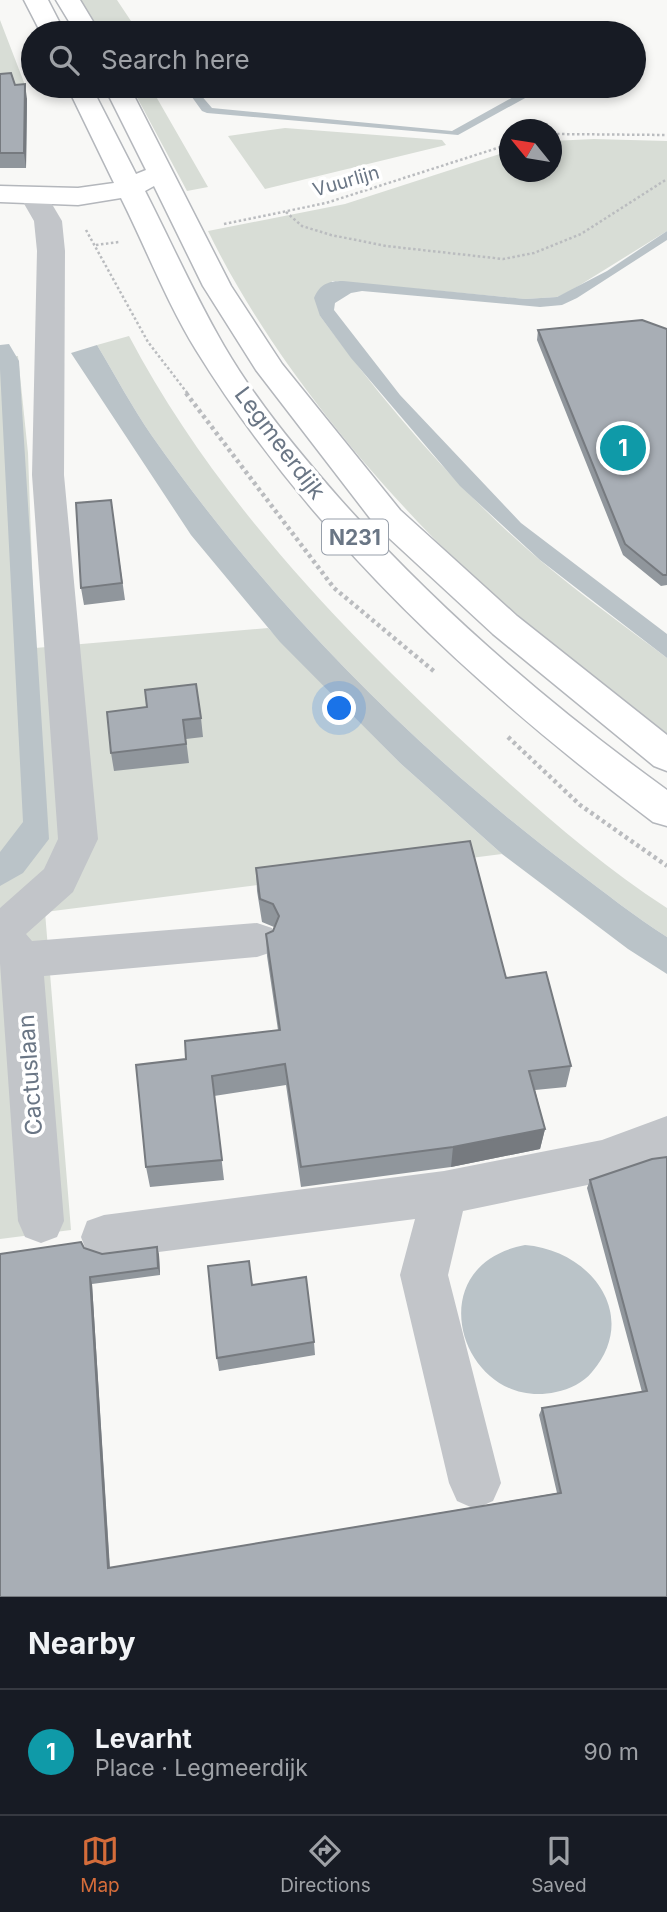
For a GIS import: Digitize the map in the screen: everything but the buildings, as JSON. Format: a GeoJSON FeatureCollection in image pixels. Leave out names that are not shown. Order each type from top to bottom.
{"type":"FeatureCollection","features":[{"type":"Feature","properties":{"kind":"main road"},"geometry":{"type":"LineString","coordinates":[[36,0],[46,21]]}},
{"type":"Feature","properties":{"kind":"main road"},"geometry":{"type":"LineString","coordinates":[[68,0],[81,21]]}},
{"type":"Feature","properties":{"kind":"main road","name":"Legmeerdijk"},"geometry":{"type":"LineString","coordinates":[[85,98],[210,348],[284,456],[377,562],[475,656],[578,745],[667,811]]}},
{"type":"Feature","properties":{"kind":"main road","name":"Legmeerdijk"},"geometry":{"type":"LineString","coordinates":[[123,98],[187,231],[217,286],[271,370],[388,518],[505,625],[667,756]]}},
{"type":"Feature","properties":{"kind":"main road"},"geometry":{"type":"LineString","coordinates":[[0,194],[70,197],[160,172]]}},
{"type":"Feature","properties":{"kind":"street"},"geometry":{"type":"LineString","coordinates":[[7,944],[59,880],[78,839],[48,475],[51,251],[48,221],[33,195]]}},
{"type":"Feature","properties":{"kind":"street"},"geometry":{"type":"LineString","coordinates":[[7,944],[257,940]]}},
{"type":"Feature","properties":{"kind":"street","name":"Cactuslaan"},"geometry":{"type":"LineString","coordinates":[[7,944],[41,1221]]}},
{"type":"Feature","properties":{"kind":"street"},"geometry":{"type":"LineString","coordinates":[[104,1237],[444,1193],[602,1161],[667,1137]]}},
{"type":"Feature","properties":{"kind":"street"},"geometry":{"type":"LineString","coordinates":[[444,1193],[424,1275],[475,1483]]}},
{"type":"Feature","properties":{"kind":"path"},"geometry":{"type":"LineString","coordinates":[[562,134],[667,135]]}},
{"type":"Feature","properties":{"kind":"path","name":"Vuurlijn"},"geometry":{"type":"LineString","coordinates":[[187,231],[326,203],[499,147]]}},
{"type":"Feature","properties":{"kind":"path"},"geometry":{"type":"LineString","coordinates":[[285,211],[302,226],[331,236],[386,246],[503,259],[534,253],[581,234],[667,179]]}},
{"type":"Feature","properties":{"kind":"shaded area"},"geometry":{"type":"Polygon","coordinates":[[[81,0],[117,0],[131,21],[93,21],[81,0]]]}},
{"type":"Feature","properties":{"kind":"shaded area"},"geometry":{"type":"Polygon","coordinates":[[[0,20],[21,75],[21,85],[0,88],[0,20]]]}},
{"type":"Feature","properties":{"kind":"shaded area"},"geometry":{"type":"Polygon","coordinates":[[[137,98],[157,98],[208,187],[187,191],[137,98]]]}},
{"type":"Feature","properties":{"kind":"shaded area"},"geometry":{"type":"Polygon","coordinates":[[[193,98],[203,98],[212,108],[452,131],[511,98],[525,98],[458,135],[202,111],[193,98]]]}},
{"type":"Feature","properties":{"kind":"shaded area"},"geometry":{"type":"Polygon","coordinates":[[[285,128],[442,140],[446,145],[265,189],[228,136],[285,128]]]}},
{"type":"Feature","properties":{"kind":"shaded area"},"geometry":{"type":"Polygon","coordinates":[[[562,141],[667,141],[667,231],[557,297],[525,299],[332,281],[320,316],[423,445],[480,505],[556,574],[667,658],[667,741],[511,612],[425,529],[383,483],[303,386],[236,283],[208,231],[345,204],[499,154],[499,182],[562,182],[562,141]]]}},
{"type":"Feature","properties":{"kind":"shaded area"},"geometry":{"type":"Polygon","coordinates":[[[667,231],[667,240],[562,305],[540,307],[362,291],[351,293],[335,303],[334,310],[400,395],[521,523],[667,634],[667,658],[540,560],[460,486],[351,358],[320,316],[314,298],[325,284],[343,281],[525,299],[557,297],[607,271],[667,231]]]}},
{"type":"Feature","properties":{"kind":"shaded area"},"geometry":{"type":"Polygon","coordinates":[[[129,336],[163,396],[201,453],[287,562],[381,663],[481,758],[594,856],[667,908],[667,937],[572,868],[455,773],[399,722],[293,613],[197,497],[152,436],[97,345],[129,336]]]}},
{"type":"Feature","properties":{"kind":"shaded area"},"geometry":{"type":"Polygon","coordinates":[[[9,344],[19,361],[49,839],[23,873],[0,886],[0,852],[23,822],[0,369],[0,345],[9,344]]]}},
{"type":"Feature","properties":{"kind":"shaded area"},"geometry":{"type":"Polygon","coordinates":[[[97,345],[152,436],[244,556],[293,613],[399,722],[455,773],[572,868],[667,937],[667,974],[628,949],[502,854],[400,763],[280,642],[191,535],[71,353],[97,345]]]}},
{"type":"Feature","properties":{"kind":"shaded area"},"geometry":{"type":"Polygon","coordinates":[[[18,356],[28,453],[35,648],[268,628],[400,763],[502,854],[45,912],[71,1230],[0,1239],[0,357],[18,356]]]}},
{"type":"Feature","properties":{"kind":"shaded area"},"geometry":{"type":"Polygon","coordinates":[[[525,1245],[549,1250],[570,1259],[588,1272],[601,1289],[609,1308],[611,1329],[606,1350],[585,1379],[556,1392],[523,1393],[496,1381],[476,1360],[464,1334],[462,1306],[470,1280],[491,1258],[525,1245]]]}},
{"type":"Feature","properties":{"kind":"place","name":"Levarht"},"geometry":{"type":"Point","coordinates":[623,448]}}]}
